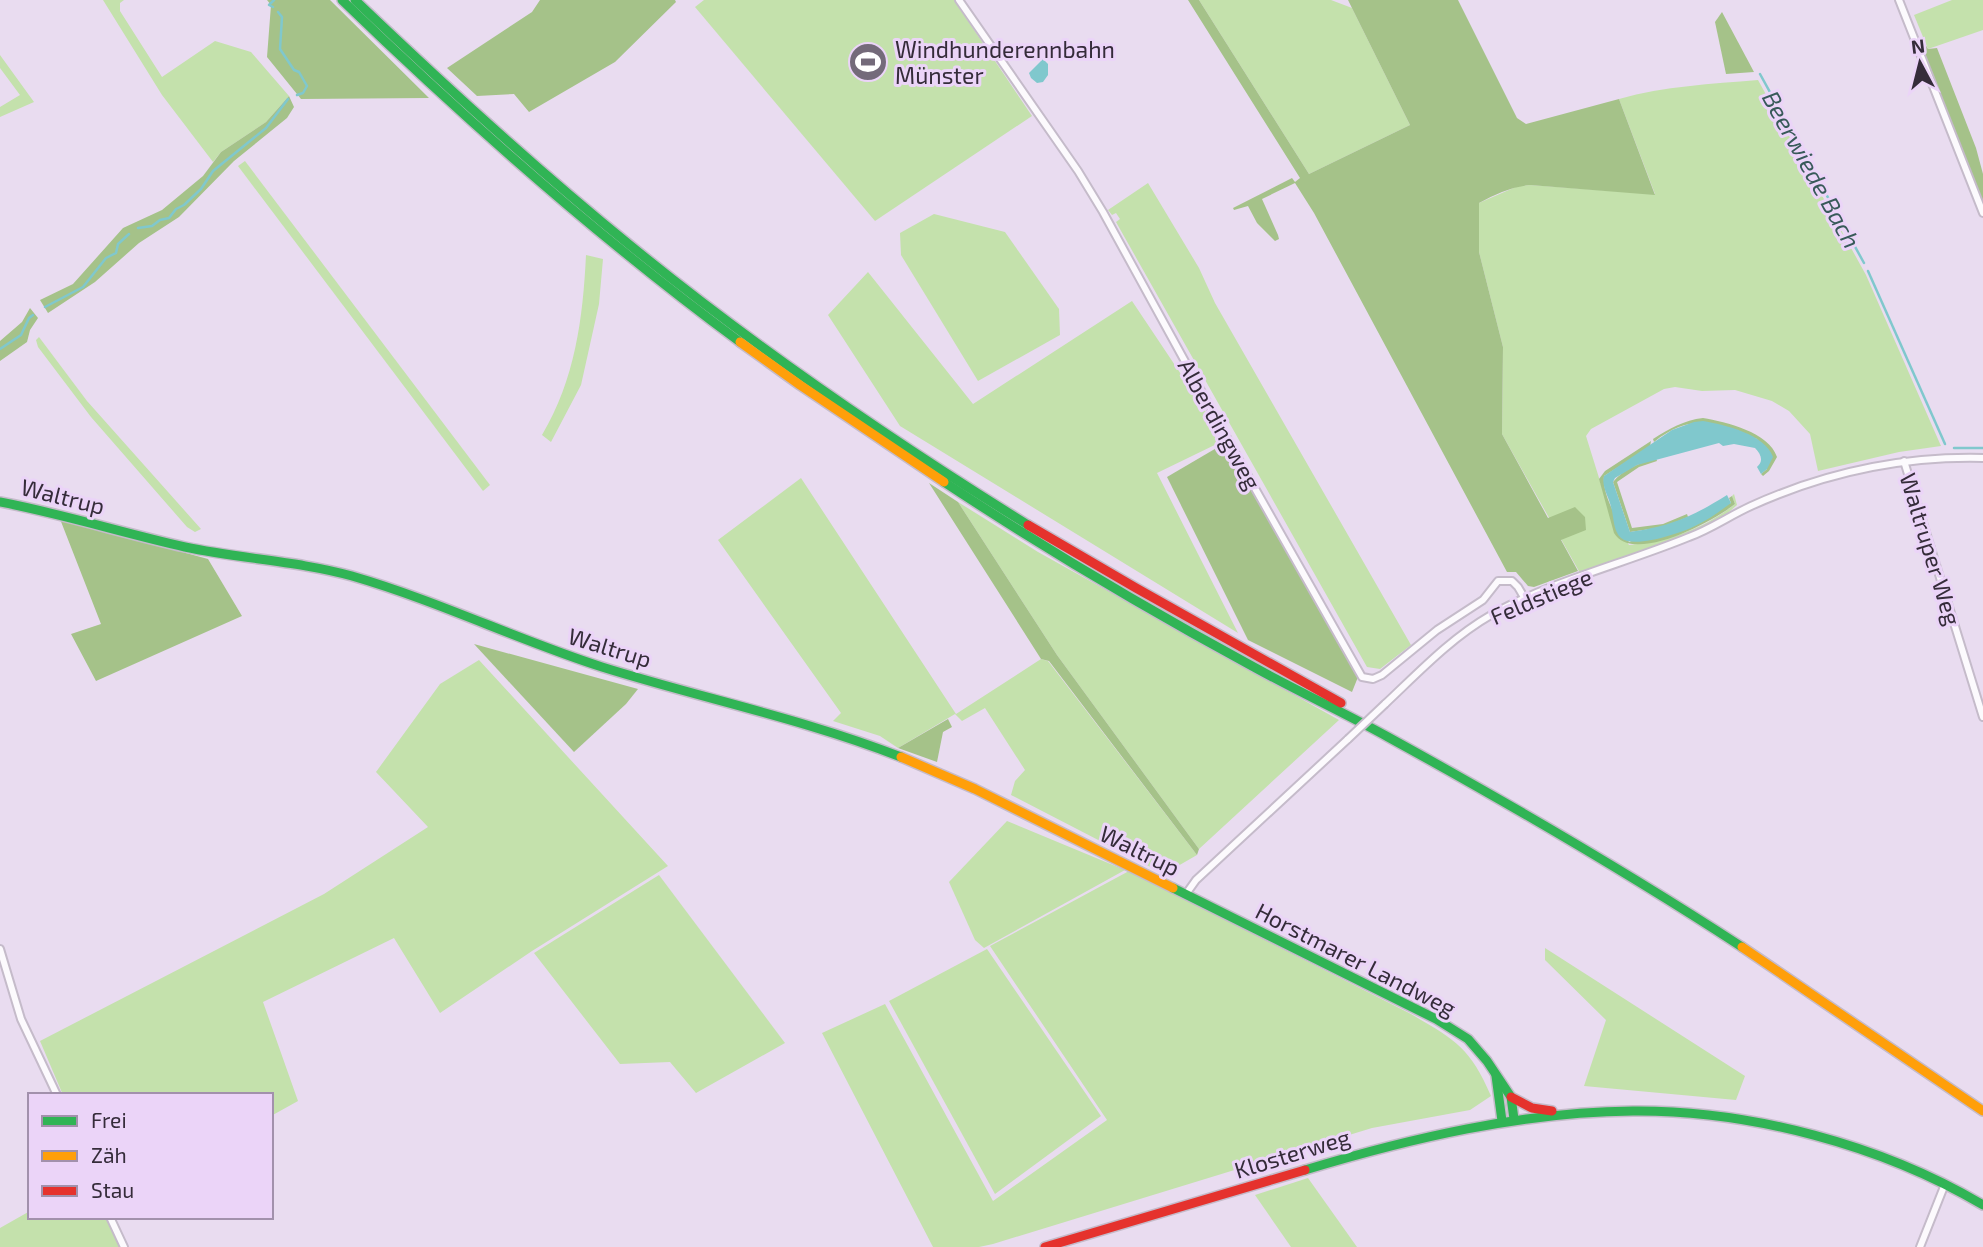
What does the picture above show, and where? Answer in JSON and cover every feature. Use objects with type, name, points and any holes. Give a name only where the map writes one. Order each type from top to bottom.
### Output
[{"type":"main road","points":[[342,0],[487,137],[611,242],[742,344],[887,446],[1044,545],[1199,636],[1425,758],[1640,882],[1817,995],[1983,1111]]},
{"type":"main road","points":[[355,0],[475,113],[597,218],[730,324],[860,416],[969,488],[1058,542],[1643,876],[1832,997],[1983,1102]]},
{"type":"main road","name":"Waltrup","points":[[0,502],[53,512],[187,547],[305,566],[361,579],[603,667],[852,738],[951,778],[1186,894]]},
{"type":"main road","name":"Horstmarer Landweg","points":[[1186,894],[1436,1019],[1468,1039],[1487,1061],[1511,1097],[1514,1119]]},
{"type":"main road","name":"Horstmarer Landweg","points":[[1495,1074],[1502,1121]]},
{"type":"main road","points":[[1511,1097],[1532,1108],[1567,1113],[1632,1110],[1680,1112],[1746,1119],[1803,1132],[1854,1146],[1945,1184],[1983,1205]]},
{"type":"main road","name":"Klosterweg","points":[[1045,1247],[1371,1150],[1502,1121],[1567,1113]]},
{"type":"street","name":"Alberdingweg","points":[[959,0],[1084,181],[1363,677],[1373,679],[1382,675],[1437,629],[1483,600],[1498,581],[1512,581],[1525,599]]},
{"type":"street","points":[[1899,0],[1983,214]]},
{"type":"street","name":"Feldstiege","points":[[1186,894],[1196,880],[1385,704],[1464,633],[1493,614],[1525,599],[1687,538],[1750,506],[1796,487],[1864,468],[1904,461],[1983,458]]},
{"type":"street","name":"Waltruper Weg","points":[[1904,461],[1983,717]]},
{"type":"street","points":[[0,949],[21,1018],[56,1093]]},
{"type":"street","points":[[1920,1247],[1945,1184]]},
{"type":"street","points":[[111,1219],[124,1247]]},
{"type":"shaded area","points":[[103,0],[124,0],[120,3],[120,11],[162,77],[215,41],[251,52],[289,96],[266,122],[221,152],[213,162],[162,95]]},
{"type":"shaded area","points":[[267,0],[330,0],[429,98],[301,99],[267,57],[271,5]]},
{"type":"shaded area","points":[[540,0],[676,2],[615,62],[529,112],[514,94],[477,96],[447,68],[532,12]]},
{"type":"shaded area","name":"Windhunderennbahn Münster","points":[[704,0],[954,0],[1032,116],[875,221],[695,7]]},
{"type":"shaded area","points":[[1188,0],[1199,0],[1309,174],[1410,125],[1348,0],[1458,0],[1517,118],[1526,124],[1619,99],[1655,195],[1530,185],[1504,191],[1479,203],[1479,252],[1503,347],[1502,434],[1548,518],[1575,507],[1585,517],[1586,530],[1561,540],[1578,571],[1534,587],[1528,586],[1516,572],[1507,572],[1314,213],[1295,183],[1262,199],[1278,235],[1279,239],[1275,241],[1257,223],[1248,206],[1234,210],[1233,208],[1292,178],[1295,182],[1300,178]]},
{"type":"shaded area","points":[[1199,0],[1331,0],[1352,8],[1410,125],[1309,174]]},
{"type":"shaded area","points":[[1952,0],[1983,0],[1983,30],[1928,49],[1914,15]]},
{"type":"shaded area","points":[[1722,12],[1754,72],[1726,74],[1715,22]]},
{"type":"shaded area","points":[[1925,44],[1928,49],[1937,48],[1976,148],[1983,174],[1983,205],[1925,56]]},
{"type":"shaded area","points":[[0,55],[34,102],[0,117],[0,107],[20,95],[0,68]]},
{"type":"shaded area","points":[[1043,59],[1048,64],[1048,75],[1043,82],[1037,83],[1029,73]]},
{"type":"shaded area","points":[[1758,80],[1866,275],[1941,446],[1899,452],[1818,471],[1810,434],[1789,411],[1772,401],[1735,390],[1702,391],[1675,387],[1664,389],[1591,429],[1586,436],[1609,510],[1629,545],[1672,537],[1698,527],[1735,504],[1732,496],[1734,494],[1737,505],[1721,519],[1691,534],[1580,573],[1502,434],[1503,347],[1479,252],[1479,203],[1518,186],[1530,185],[1655,194],[1619,99],[1671,88]]},
{"type":"shaded area","points":[[289,96],[294,107],[287,118],[234,161],[179,217],[139,243],[95,282],[48,313],[40,300],[73,284],[123,228],[162,210],[203,176],[221,152],[266,122]]},
{"type":"shaded area","points":[[245,161],[490,485],[483,491],[238,166]]},
{"type":"shaded area","points":[[1148,183],[1199,268],[1215,303],[1411,645],[1380,669],[1367,667],[1116,222],[1120,219],[1116,213],[1112,215],[1108,210]]},
{"type":"shaded area","points":[[934,214],[1005,232],[1059,309],[1060,335],[978,381],[901,255],[900,233]]},
{"type":"shaded area","points":[[586,255],[603,259],[599,304],[581,385],[551,442],[542,435],[570,370],[579,325]]},
{"type":"shaded area","points":[[868,272],[973,404],[1132,301],[1225,440],[1157,473],[1238,633],[900,426],[828,315]]},
{"type":"shaded area","points":[[30,308],[38,318],[30,330],[27,342],[0,361],[0,341],[22,322]]},
{"type":"shaded area","points":[[39,337],[87,401],[201,529],[195,532],[187,527],[91,417],[38,347],[36,340]]},
{"type":"shaded area","points":[[1703,418],[1746,430],[1765,441],[1777,457],[1769,471],[1763,476],[1761,474],[1767,469],[1757,439],[1716,425],[1704,423],[1680,427],[1654,442],[1653,439],[1677,426]]},
{"type":"shaded area","points":[[1703,421],[1743,432],[1762,442],[1773,457],[1767,469],[1761,474],[1757,467],[1761,458],[1755,448],[1734,444],[1723,446],[1719,443],[1637,465],[1615,478],[1613,482],[1630,532],[1681,520],[1727,495],[1731,503],[1700,524],[1669,536],[1636,542],[1621,538],[1615,528],[1604,488],[1604,476],[1672,430]]},
{"type":"shaded area","points":[[1651,441],[1650,447],[1604,476],[1609,501],[1629,542],[1731,503],[1729,498],[1732,496],[1735,504],[1710,520],[1674,537],[1638,544],[1624,542],[1614,533],[1599,479],[1605,471]]},
{"type":"shaded area","points":[[1225,443],[1358,677],[1352,692],[1248,640],[1167,477]]},
{"type":"shaded area","points":[[1656,458],[1657,461],[1639,467],[1617,482],[1632,528],[1663,524],[1687,514],[1688,517],[1664,527],[1630,532],[1613,482],[1627,470]]},
{"type":"shaded area","points":[[801,478],[956,714],[1041,659],[1048,661],[1197,855],[1164,874],[1011,795],[1015,781],[1025,770],[985,708],[962,721],[955,714],[898,748],[880,736],[833,721],[841,713],[718,540]]},
{"type":"shaded area","points":[[929,483],[958,502],[1057,655],[1199,849],[1197,855],[1049,661],[1041,659]]},
{"type":"shaded area","points":[[958,502],[1038,552],[1339,720],[1199,849],[1057,655]]},
{"type":"shaded area","points":[[60,519],[208,559],[242,616],[96,681],[71,634],[101,624]]},
{"type":"shaded area","points":[[474,644],[638,689],[626,704],[574,752]]},
{"type":"shaded area","points":[[479,660],[668,866],[532,951],[440,1013],[394,938],[263,1002],[298,1101],[273,1115],[273,1093],[62,1093],[40,1041],[324,894],[428,827],[376,772],[440,684]]},
{"type":"shaded area","points":[[948,719],[952,727],[943,732],[937,762],[898,748]]},
{"type":"shaded area","points":[[1007,821],[1125,870],[984,948],[975,940],[949,882]]},
{"type":"shaded area","points":[[1129,871],[1411,1014],[1439,1031],[1468,1055],[1491,1096],[1470,1110],[1372,1128],[993,1244],[979,1247],[933,1247],[822,1033],[885,1004],[993,1201],[1107,1120],[990,946]]},
{"type":"shaded area","points":[[659,875],[785,1043],[696,1093],[670,1062],[620,1064],[534,953]]},
{"type":"shaded area","points":[[1545,948],[1745,1076],[1736,1100],[1584,1086],[1606,1020],[1545,960]]},
{"type":"shaded area","points":[[987,949],[1101,1116],[995,1194],[889,1001]]},
{"type":"shaded area","points":[[1308,1178],[1357,1247],[1291,1247],[1255,1195]]},
{"type":"shaded area","points":[[28,1212],[28,1219],[110,1219],[120,1247],[0,1247],[0,1228]]},
{"type":"waterway","points":[[273,7],[269,5],[274,0]]},
{"type":"waterway","points":[[278,12],[282,17],[280,49],[307,86],[303,93],[297,95]]},
{"type":"waterway","name":"Beerwiede Bach","points":[[1760,74],[1864,263]]},
{"type":"waterway","points":[[138,228],[152,226],[169,218],[201,189],[213,171],[266,128],[288,99]]},
{"type":"waterway","points":[[45,307],[83,287],[106,258],[116,253],[118,244],[129,234]]},
{"type":"waterway","name":"Beerwiede Bach","points":[[1868,271],[1945,444]]},
{"type":"waterway","points":[[0,349],[21,335],[33,315]]},
{"type":"waterway","name":"Beerwiede Bach","points":[[1954,448],[1983,448]]},
{"type":"traffic: fast","points":[[342,0],[535,178],[636,262],[740,342]]},
{"type":"traffic: fast","points":[[355,0],[525,156],[678,284],[825,392],[1028,525]]},
{"type":"traffic: fast","points":[[944,482],[1135,600],[1478,787],[1611,865],[1742,947]]},
{"type":"traffic: fast","points":[[0,502],[185,547],[352,576],[416,597],[602,667],[790,720],[901,757]]},
{"type":"traffic: fast","points":[[1173,888],[1436,1019],[1468,1039],[1487,1061],[1511,1097],[1514,1119]]},
{"type":"traffic: fast","points":[[1496,1076],[1502,1121]]},
{"type":"traffic: fast","points":[[1305,1170],[1385,1147],[1508,1122],[1591,1113],[1677,1112],[1769,1124],[1814,1135],[1902,1165],[1983,1205]]},
{"type":"traffic: slow","points":[[740,342],[944,482]]},
{"type":"traffic: slow","points":[[901,757],[975,789],[1173,888]]},
{"type":"traffic: slow","points":[[1742,947],[1983,1111]]},
{"type":"traffic: jam","points":[[1028,525],[1341,703]]},
{"type":"traffic: jam","points":[[1511,1097],[1532,1108],[1552,1111]]},
{"type":"traffic: jam","points":[[1045,1247],[1305,1170]]},
{"type":"place","name":"Windhunderennbahn Münster","points":[[868,62]]}]
